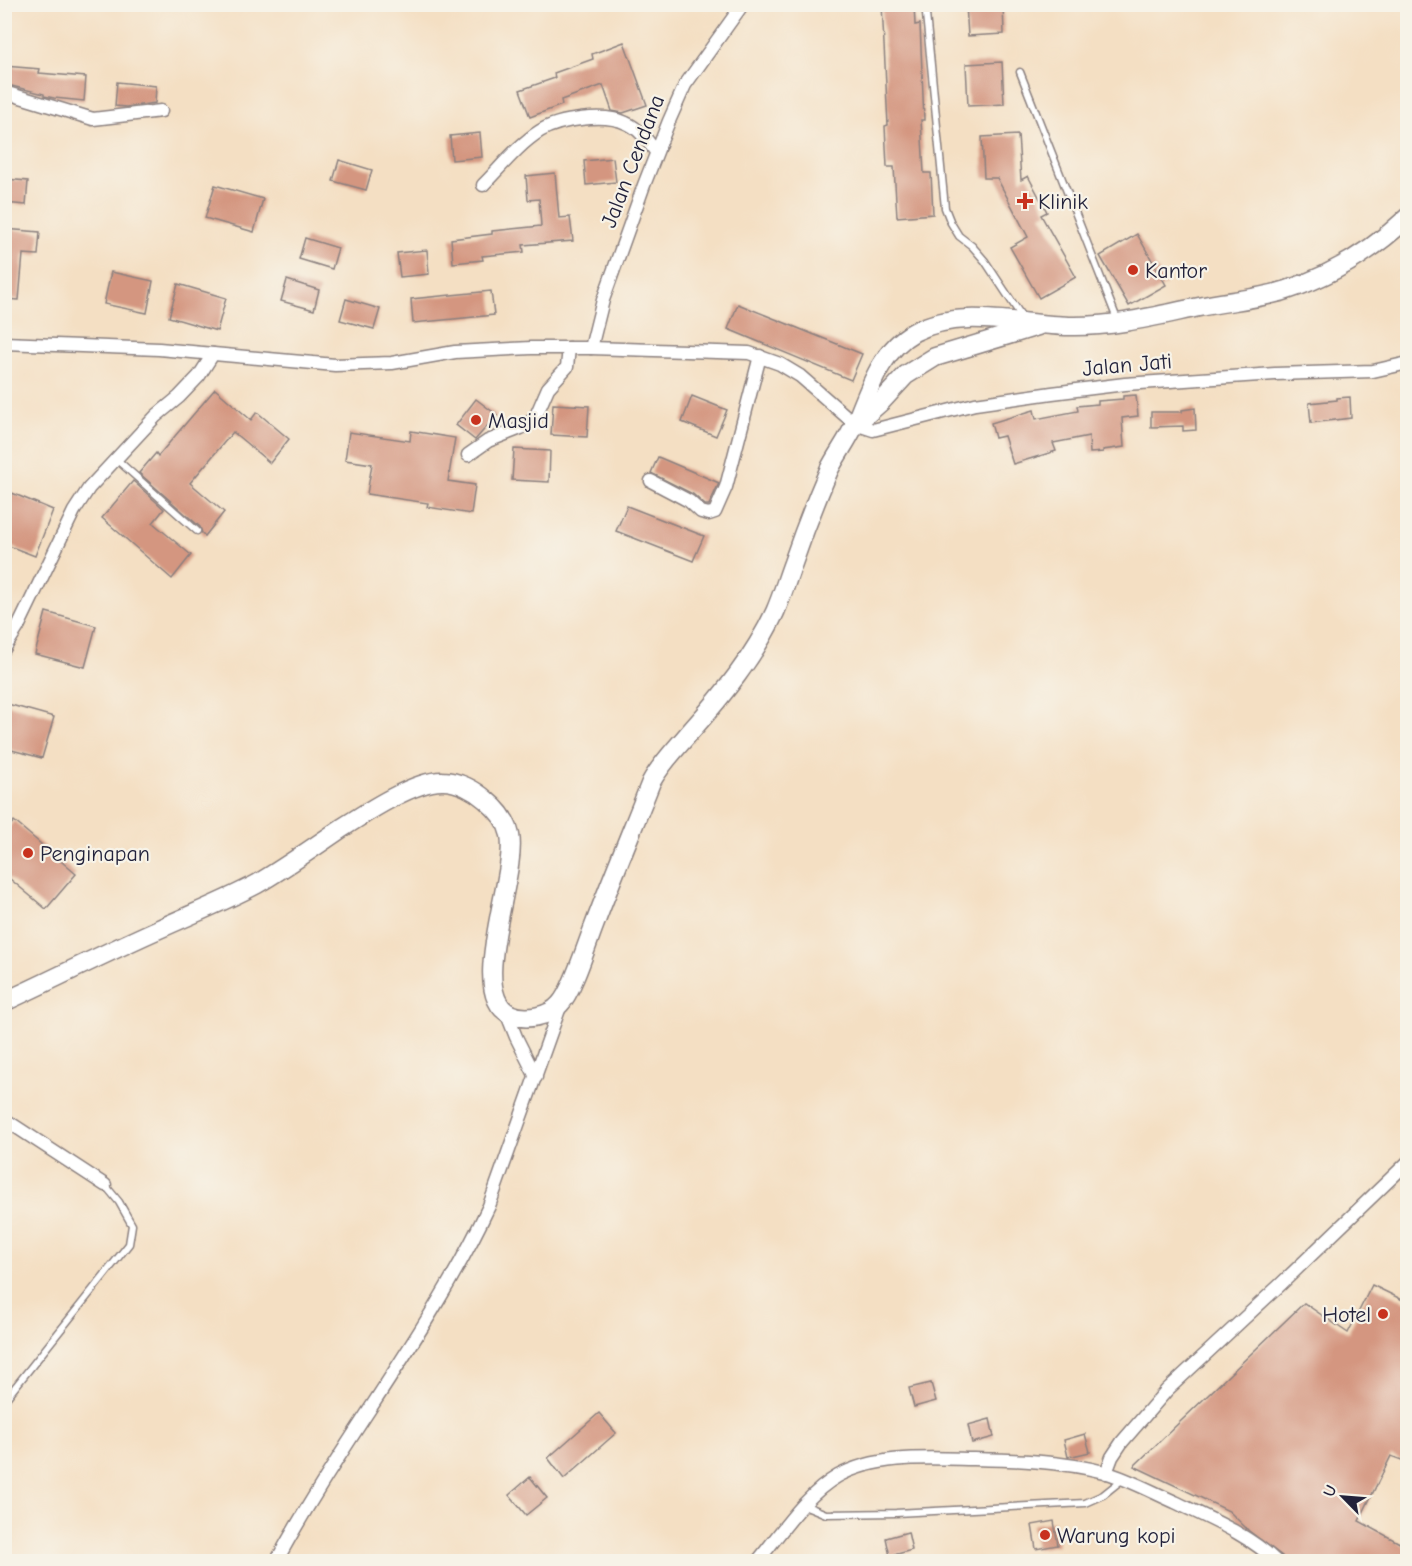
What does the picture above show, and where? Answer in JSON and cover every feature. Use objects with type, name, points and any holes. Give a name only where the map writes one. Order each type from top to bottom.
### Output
[{"type":"street","name":"Jalan Cendana","points":[[591,348],[603,300],[656,152],[686,85],[743,4]]},
{"type":"street","points":[[4,92],[93,119],[161,111]]},
{"type":"street","points":[[483,186],[512,154],[547,127],[562,122],[592,118],[629,123],[656,152]]},
{"type":"street","points":[[276,1562],[314,1494],[415,1337],[478,1230],[489,1206],[561,1003],[578,968],[651,782],[668,755],[734,681],[756,646],[775,611],[830,467],[855,424],[870,386],[883,362],[912,333],[925,327],[967,319],[1011,320],[1072,326],[1118,323],[1287,290],[1346,265],[1375,245],[1407,217]]},
{"type":"street","points":[[855,424],[882,401],[906,375],[934,357],[1034,323]]},
{"type":"street","points":[[4,343],[94,345],[335,365],[367,365],[430,358],[455,352],[569,348],[749,353],[780,364],[800,376],[855,424]]},
{"type":"street","points":[[468,455],[488,441],[521,428],[535,418],[548,388],[567,367],[569,348]]},
{"type":"street","points":[[4,649],[18,627],[74,511],[89,488],[156,416],[199,376],[213,354]]},
{"type":"street","points":[[651,481],[689,501],[701,512],[709,514],[715,512],[726,487],[760,356]]},
{"type":"street","name":"Jalan Jati","points":[[855,424],[873,430],[882,429],[975,404],[1125,384],[1275,374],[1373,371],[1407,363]]},
{"type":"street","points":[[4,1002],[257,884],[380,804],[431,782],[443,781],[468,788],[482,796],[501,815],[510,834],[510,861],[491,966],[495,997],[499,1005],[506,1012],[517,1017],[550,1012],[561,1003]]},
{"type":"street","points":[[506,1012],[536,1077]]},
{"type":"street","points":[[4,1119],[105,1185]]},
{"type":"street","points":[[1106,1473],[1112,1457],[1122,1442],[1167,1390],[1407,1162]]},
{"type":"street","points":[[757,1562],[804,1505],[838,1476],[892,1460],[929,1458],[1058,1464],[1106,1473],[1214,1521],[1254,1542],[1277,1562]]},
{"type":"lane","points":[[925,4],[945,208],[955,229],[985,261],[1034,323]]},
{"type":"lane","points":[[1020,72],[1118,323]]},
{"type":"lane","points":[[115,458],[197,531]]},
{"type":"lane","points":[[4,1401],[129,1244],[132,1225],[119,1202],[105,1185]]},
{"type":"lane","points":[[804,1505],[826,1514],[896,1513],[1085,1503],[1102,1495],[1123,1479]]},
{"type":"building","points":[[882,4],[914,4],[915,25],[920,24],[924,173],[931,173],[933,214],[897,217],[894,167],[887,167],[885,126],[888,125]]},
{"type":"building","points":[[966,4],[1003,4],[1004,34],[968,36]]},
{"type":"building","points":[[624,42],[647,105],[623,113],[612,111],[603,85],[561,100],[562,105],[530,117],[520,90],[555,78],[554,73],[593,59],[592,54]]},
{"type":"building","points":[[1002,62],[1004,104],[968,106],[966,64]]},
{"type":"building","points":[[4,66],[40,69],[39,73],[86,77],[84,101],[44,96],[44,94],[4,84]]},
{"type":"building","points":[[117,82],[156,86],[155,103],[126,107],[115,106]]},
{"type":"building","points":[[480,133],[482,157],[452,160],[450,136]]},
{"type":"building","points":[[1018,135],[1021,180],[1028,176],[1047,212],[1041,215],[1076,277],[1039,298],[1010,247],[1028,237],[997,178],[984,178],[982,137]]},
{"type":"building","points":[[613,158],[616,182],[586,185],[584,161]]},
{"type":"building","points":[[339,160],[372,170],[366,190],[333,181]]},
{"type":"building","points":[[555,173],[559,218],[570,217],[573,241],[523,245],[524,252],[482,256],[483,260],[453,263],[451,239],[492,234],[492,231],[541,226],[539,199],[528,200],[526,176]]},
{"type":"building","points":[[4,179],[28,181],[26,205],[4,203]]},
{"type":"building","points":[[215,185],[263,199],[254,232],[205,218]]},
{"type":"building","points":[[4,229],[40,232],[38,255],[23,254],[19,300],[4,299]]},
{"type":"building","name":"Kantor","points":[[1137,234],[1166,285],[1129,306],[1100,256]]},
{"type":"building","points":[[305,238],[338,248],[332,269],[299,259]]},
{"type":"building","points":[[427,250],[429,274],[400,277],[397,253]]},
{"type":"building","points":[[111,272],[153,281],[147,313],[104,304]]},
{"type":"building","points":[[287,280],[319,290],[314,310],[281,301]]},
{"type":"building","points":[[178,284],[226,298],[217,331],[169,317]]},
{"type":"building","points":[[491,291],[494,315],[413,323],[411,299]]},
{"type":"building","points":[[346,299],[380,309],[374,329],[340,320]]},
{"type":"building","points":[[738,304],[862,354],[851,380],[728,329]]},
{"type":"building","points":[[215,389],[251,420],[257,412],[289,439],[270,463],[233,432],[190,483],[224,512],[205,536],[200,527],[139,473],[156,453],[158,456]]},
{"type":"building","points":[[1136,395],[1138,416],[1122,418],[1124,447],[1103,450],[1103,452],[1090,453],[1089,436],[1053,443],[1056,451],[1013,464],[1004,436],[995,438],[991,423],[1034,410],[1036,419],[1078,411],[1077,406],[1098,404],[1098,401],[1123,399],[1123,396]]},
{"type":"building","points":[[692,396],[727,410],[716,436],[682,422]]},
{"type":"building","points":[[1350,397],[1351,418],[1311,423],[1309,403]]},
{"type":"building","name":"Masjid","points":[[476,399],[497,415],[475,440],[456,425]]},
{"type":"building","points":[[553,404],[589,406],[587,437],[551,435]]},
{"type":"building","points":[[1195,408],[1196,430],[1183,431],[1183,426],[1151,427],[1151,412],[1182,412],[1182,410]]},
{"type":"building","points":[[411,431],[455,438],[448,481],[475,485],[471,514],[427,507],[428,503],[367,494],[372,464],[345,460],[349,432],[410,441]]},
{"type":"building","points":[[514,449],[550,451],[549,482],[512,480]]},
{"type":"building","points":[[658,457],[719,483],[709,505],[705,505],[693,494],[651,473]]},
{"type":"building","points":[[133,481],[164,509],[153,523],[191,555],[172,579],[102,518]]},
{"type":"building","points":[[12,493],[53,510],[35,556],[4,544],[4,511]]},
{"type":"building","points":[[627,506],[704,536],[693,561],[616,531]]},
{"type":"building","points":[[46,612],[96,626],[85,667],[35,654]]},
{"type":"building","points":[[4,703],[54,717],[42,758],[4,748]]},
{"type":"building","name":"Penginapan","points":[[14,821],[76,874],[46,909],[4,874],[4,833]]},
{"type":"building","points":[[1372,1285],[1407,1302],[1407,1462],[1391,1456],[1359,1521],[1407,1547],[1404,1562],[1285,1562],[1282,1556],[1249,1531],[1229,1511],[1134,1466],[1304,1303],[1348,1333]]},
{"type":"building","points":[[931,1383],[936,1401],[914,1407],[909,1388]]},
{"type":"building","points":[[599,1413],[616,1433],[564,1479],[548,1458]]},
{"type":"building","points":[[990,1419],[994,1437],[972,1443],[968,1425]]},
{"type":"building","name":"Warung kopi","points":[[1085,1434],[1090,1452],[1068,1457],[1064,1440]]},
{"type":"building","points":[[530,1477],[547,1498],[526,1515],[509,1495]]},
{"type":"building","name":"Warung kopi","points":[[1054,1521],[1058,1545],[1036,1549],[1032,1525]]},
{"type":"building","points":[[908,1532],[912,1550],[890,1556],[886,1538]]},
{"type":"place","name":"Klinik","points":[[1025,201]]},
{"type":"place","name":"Kantor","points":[[1133,270]]},
{"type":"place","name":"Masjid","points":[[476,420]]},
{"type":"place","name":"Penginapan","points":[[28,853]]},
{"type":"place","name":"Hotel","points":[[1383,1314]]},
{"type":"place","name":"Warung kopi","points":[[1045,1535]]}]
